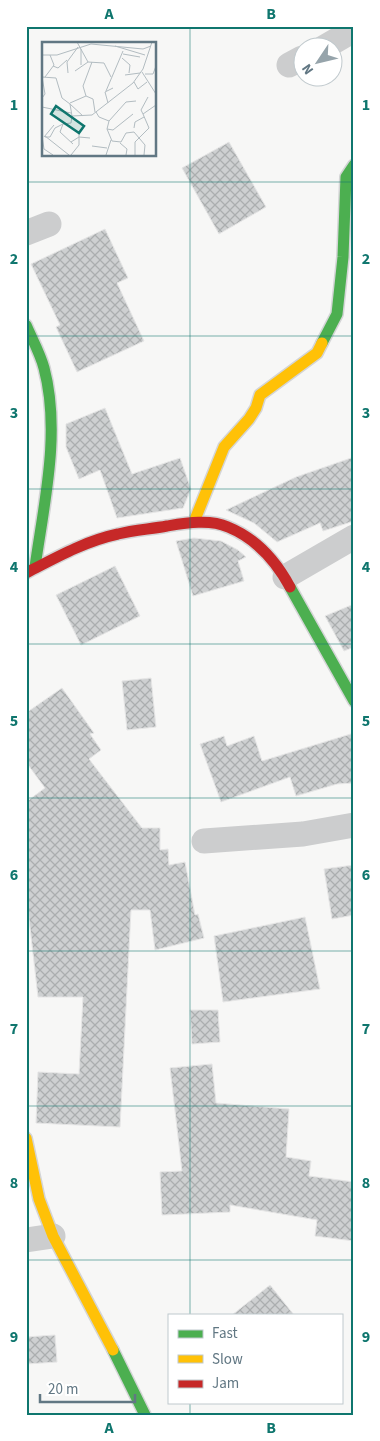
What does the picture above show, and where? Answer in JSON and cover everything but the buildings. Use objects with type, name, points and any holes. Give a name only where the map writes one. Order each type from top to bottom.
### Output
[{"type":"street","points":[[341,38],[354,30]]},
{"type":"street","points":[[194,522],[224,447],[249,419],[256,408],[260,395],[317,353],[337,314],[343,257],[346,177],[354,165]]},
{"type":"street","points":[[26,325],[45,370],[51,423],[48,470],[31,570]]},
{"type":"street","points":[[31,570],[74,549],[117,534],[194,522],[226,526],[247,537],[265,552],[285,577],[354,701]]},
{"type":"street","points":[[285,577],[354,537]]},
{"type":"street","points":[[204,841],[303,834],[354,825]]},
{"type":"street","points":[[26,1138],[39,1200],[53,1236],[145,1415]]},
{"type":"street","points":[[26,1240],[53,1236]]},
{"type":"traffic: fast","points":[[322,343],[337,314],[343,257],[346,177],[354,165]]},
{"type":"traffic: fast","points":[[26,325],[44,368],[49,392],[51,417],[49,468],[35,567]]},
{"type":"traffic: fast","points":[[290,587],[354,701]]},
{"type":"traffic: fast","points":[[113,1350],[145,1415]]},
{"type":"traffic: slow","points":[[194,522],[224,447],[249,419],[256,408],[260,395],[317,353],[322,343]]},
{"type":"traffic: slow","points":[[26,1138],[39,1199],[53,1236],[113,1350]]},
{"type":"traffic: jam","points":[[26,573],[70,550],[106,537],[130,531],[206,522],[228,527],[247,537],[271,559],[290,587]]}]
